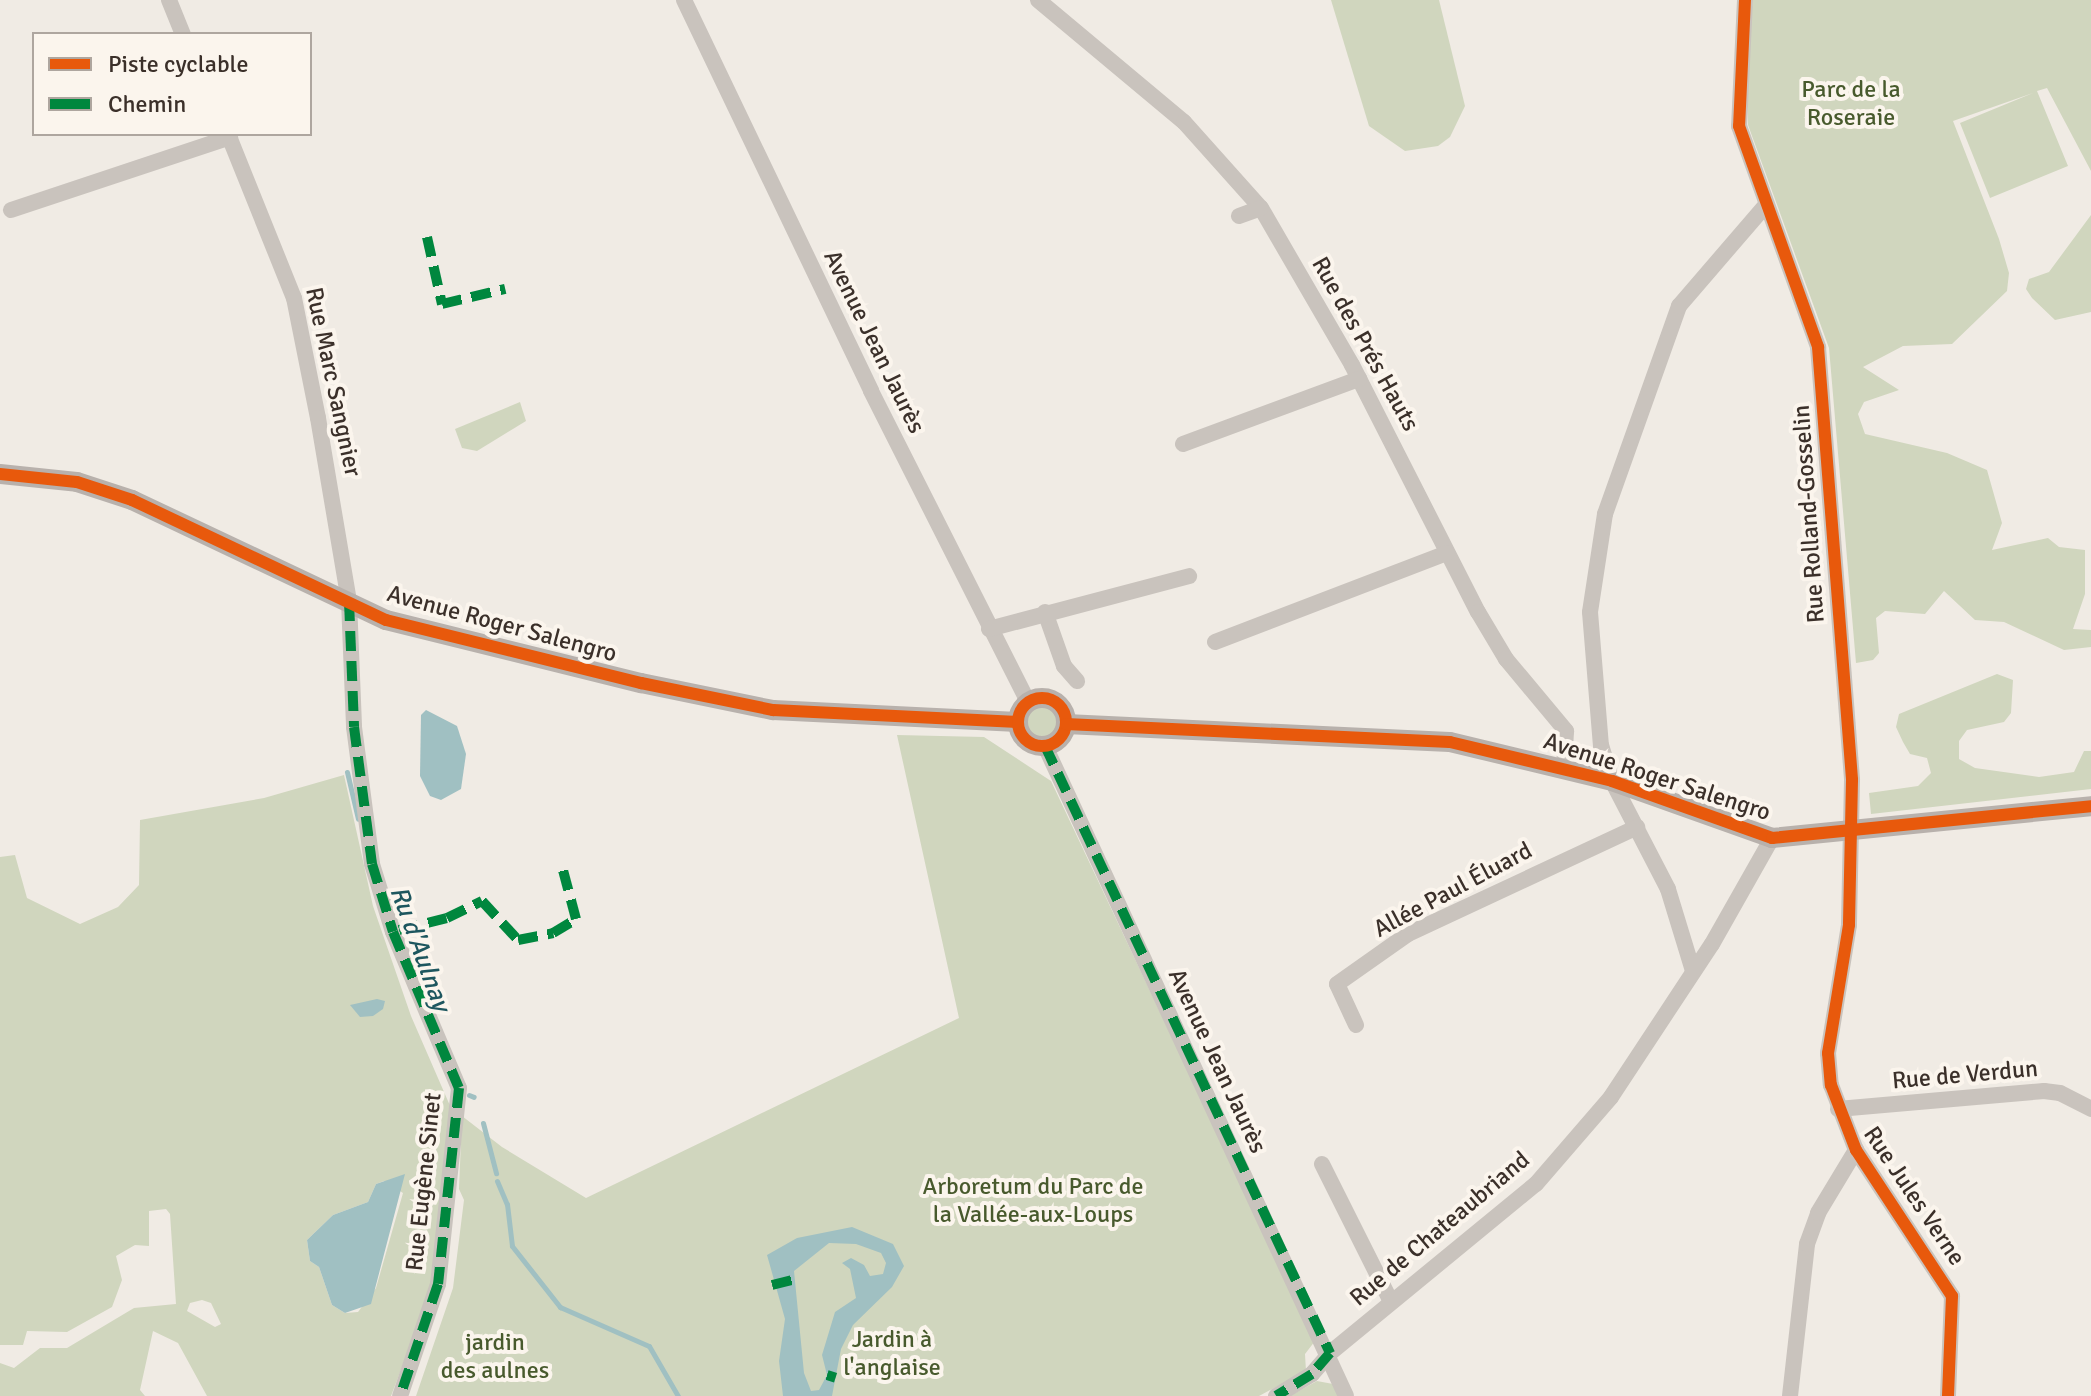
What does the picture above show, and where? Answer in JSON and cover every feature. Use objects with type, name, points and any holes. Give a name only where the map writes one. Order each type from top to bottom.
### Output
[{"type":"main road","name":"Avenue Roger Salengro","points":[[0,474],[77,482],[132,500],[394,622],[773,710],[1018,722]]},
{"type":"main road","points":[[1037,698],[1055,701],[1066,724],[1055,742],[1045,746],[1025,740],[1018,722],[1028,702],[1037,698]]},
{"type":"main road","name":"Avenue Roger Salengro","points":[[1066,724],[1450,742],[1612,781],[1772,838],[2091,806]]},
{"type":"street","points":[[169,0],[182,32]]},
{"type":"street","name":"Avenue Jean Jaurès","points":[[684,0],[989,629],[1028,702]]},
{"type":"street","name":"Rue des Prés Hauts","points":[[1038,0],[1184,122],[1261,208],[1359,379],[1447,553],[1506,659],[1566,731],[1564,768]]},
{"type":"street","name":"Rue Rolland-Gosselin","points":[[1745,0],[1739,126],[1818,347],[1852,780],[1849,830]]},
{"type":"street","points":[[11,210],[229,136]]},
{"type":"street","name":"Rue Marc Sangnier","points":[[229,136],[294,298],[349,601]]},
{"type":"street","points":[[1693,971],[1668,889],[1612,781],[1594,701],[1590,612],[1605,514],[1679,306],[1766,205]]},
{"type":"street","points":[[1239,216],[1261,208]]},
{"type":"street","points":[[1183,444],[1359,379]]},
{"type":"street","points":[[1215,642],[1447,553]]},
{"type":"street","points":[[989,629],[1189,576]]},
{"type":"street","name":"Rue Eugène Sinet","points":[[349,601],[354,727],[372,864],[393,932],[449,1056],[459,1088],[438,1284],[400,1396]]},
{"type":"street","points":[[1045,612],[1064,666],[1077,681]]},
{"type":"street","name":"Avenue Jean Jaurès","points":[[1045,746],[1330,1353],[1346,1396]]},
{"type":"street","name":"Allée Paul Éluard","points":[[1356,1025],[1337,984],[1408,934],[1637,827]]},
{"type":"street","name":"Rue Jules Verne","points":[[1849,830],[1849,925],[1828,1053],[1838,1109],[1856,1150],[1952,1296],[1948,1396]]},
{"type":"street","name":"Rue de Chateaubriand","points":[[1276,1396],[1312,1374],[1330,1353],[1536,1184],[1611,1097],[1693,971],[1772,838]]},
{"type":"street","name":"Rue de Verdun","points":[[1838,1109],[2044,1091],[2073,1098],[2091,1109]]},
{"type":"street","points":[[1790,1396],[1807,1244],[1818,1213],[1856,1150]]},
{"type":"street","points":[[1322,1164],[1391,1302]]},
{"type":"green space","points":[[1331,0],[1439,0],[1465,106],[1450,137],[1438,146],[1405,151],[1369,126]]},
{"type":"green space","name":"Parc de la Roseraie","points":[[1753,0],[2091,0],[2091,171],[2047,88],[2037,91],[2068,166],[1990,198],[1960,123],[2033,93],[1953,121],[1999,239],[2009,273],[2007,291],[1952,344],[1903,346],[1863,367],[1899,390],[1864,402],[1858,414],[1865,434],[1947,453],[1987,470],[2002,523],[1992,550],[2048,538],[2059,547],[2085,550],[2085,594],[2073,629],[2091,630],[2091,647],[2064,650],[2004,622],[1975,620],[1944,591],[1925,614],[1885,611],[1876,618],[1879,653],[1873,660],[1856,663],[1829,348],[1748,125],[1747,43]]},
{"type":"green space","points":[[2091,215],[2091,312],[2055,320],[2026,289],[2029,279],[2049,272]]},
{"type":"green space","points":[[520,402],[526,421],[477,451],[462,448],[455,429]]},
{"type":"green space","points":[[1997,674],[2013,680],[2011,713],[2004,722],[1967,730],[1959,741],[1959,759],[1975,768],[2039,777],[2074,772],[2084,751],[2091,751],[2091,789],[1871,814],[1869,793],[1918,786],[1931,773],[1927,758],[1910,754],[1903,742],[1896,727],[1899,714]]},
{"type":"green space","points":[[1042,706],[1053,711],[1058,722],[1053,733],[1042,738],[1031,733],[1026,722],[1031,711]]},
{"type":"green space","name":"Arboretum du Parc de la Vallée-aux-Loups","points":[[897,735],[984,737],[1051,781],[1315,1341],[1305,1354],[1306,1371],[1259,1396],[416,1396],[453,1288],[464,1200],[459,1189],[462,1116],[502,1147],[586,1198],[959,1018]]},
{"type":"green space","points":[[344,775],[373,906],[411,1016],[451,1108],[433,1285],[391,1396],[207,1396],[178,1343],[153,1331],[140,1390],[145,1396],[0,1396],[0,1363],[14,1368],[40,1348],[67,1348],[134,1308],[176,1304],[170,1214],[166,1209],[149,1211],[149,1246],[135,1245],[116,1256],[122,1280],[112,1307],[67,1332],[27,1331],[23,1345],[0,1345],[0,857],[15,855],[27,898],[80,924],[118,907],[139,885],[140,820],[264,798]],"holes":[[[384,1181],[403,1193],[376,1288],[358,1312],[345,1313],[332,1305],[319,1267],[310,1261],[307,1240],[333,1215],[368,1202],[376,1184]],[[202,1300],[211,1303],[221,1324],[215,1327],[187,1311],[190,1303]]]},
{"type":"green space","points":[[1317,1381],[1333,1384],[1339,1396],[1290,1396]]},
{"type":"water","points":[[426,710],[457,726],[466,754],[461,789],[441,800],[430,796],[420,776],[421,715]]},
{"type":"water","points":[[377,999],[385,1001],[383,1009],[373,1016],[360,1017],[350,1005]]},
{"type":"water","points":[[405,1174],[371,1304],[345,1313],[332,1305],[319,1267],[310,1261],[307,1240],[333,1215],[368,1202],[376,1184]]},
{"type":"water","points":[[852,1227],[893,1244],[904,1266],[892,1287],[853,1325],[841,1349],[832,1396],[783,1396],[779,1361],[785,1319],[767,1255],[797,1238]],"holes":[[[829,1243],[856,1244],[881,1253],[886,1263],[883,1274],[870,1276],[864,1265],[851,1258],[842,1263],[850,1269],[856,1298],[835,1312],[822,1355],[827,1375],[819,1390],[811,1391],[804,1373],[794,1271]]]},
{"type":"waterway","name":"Ru d'Aulnay","points":[[347,772],[358,819]]},
{"type":"waterway","name":"Ru d'Aulnay","points":[[469,1095],[474,1097]]},
{"type":"waterway","name":"Ru d'Aulnay","points":[[483,1123],[496,1173]]},
{"type":"waterway","name":"Ru d'Aulnay","points":[[497,1181],[507,1204],[512,1246],[560,1307],[649,1346],[678,1396]]},
{"type":"marked path","points":[[427,237],[442,304],[505,289]]},
{"type":"marked path","points":[[349,601],[354,727],[372,864],[393,932],[459,1088],[438,1284],[400,1396]]},
{"type":"marked path","points":[[1045,746],[1330,1353],[1312,1374],[1276,1396]]},
{"type":"marked path","points":[[399,930],[447,918],[482,901],[518,940],[553,933],[576,919],[563,870]]},
{"type":"marked path","points":[[772,1285],[800,1278]]},
{"type":"marked path","points":[[827,1375],[836,1378]]},
{"type":"cycle path","points":[[1745,0],[1739,126],[1818,347],[1852,780],[1849,925],[1828,1053],[1831,1085],[1856,1150],[1952,1296],[1948,1396]]},
{"type":"cycle path","points":[[0,474],[77,482],[132,500],[386,620],[641,683],[773,710],[1018,722]]},
{"type":"cycle path","points":[[1042,698],[1059,705],[1066,722],[1059,739],[1042,746],[1025,739],[1018,722],[1025,705],[1042,698]]},
{"type":"cycle path","points":[[1066,724],[1450,742],[1612,781],[1772,838],[2091,806]]},
{"type":"park label","name":"Jardin à l'anglaise","points":[[892,1354]]},
{"type":"park label","name":"jardin des aulnes","points":[[495,1357]]}]
